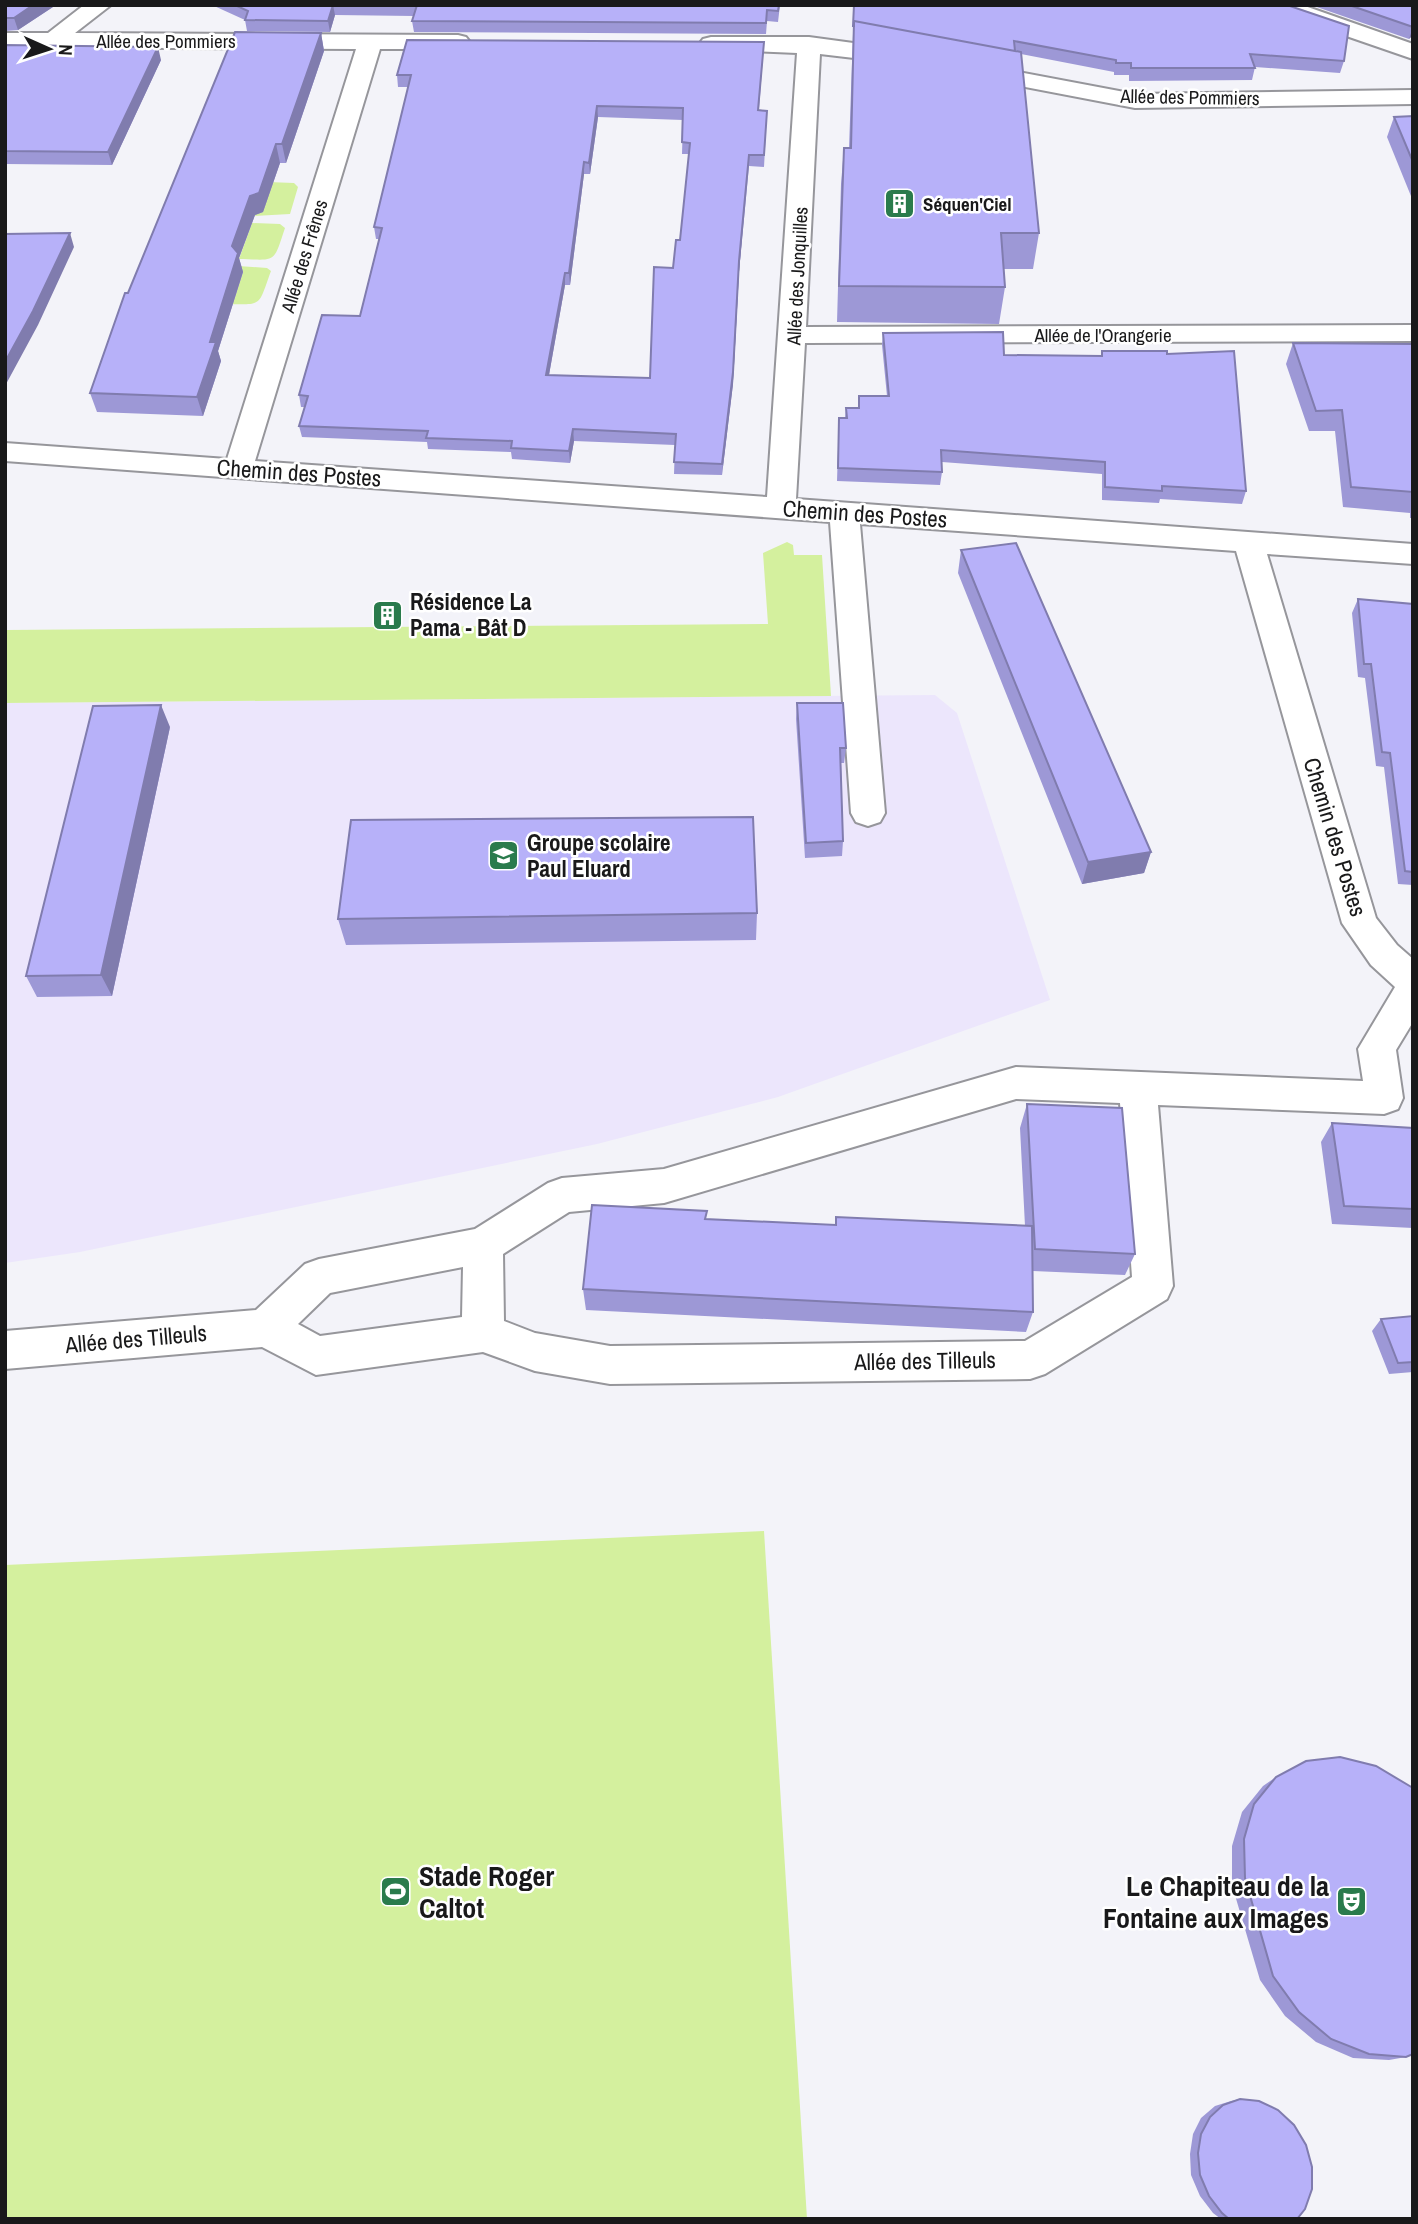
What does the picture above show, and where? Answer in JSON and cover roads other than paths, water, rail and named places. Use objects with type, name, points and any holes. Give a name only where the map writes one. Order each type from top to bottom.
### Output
[{"type":"street","points":[[54,40],[74,22],[100,5]]},
{"type":"street","points":[[1279,5],[1413,52]]},
{"type":"street","name":"Allée des Pommiers","points":[[5,40],[480,43]]},
{"type":"street","name":"Allée des Frênes","points":[[238,469],[370,42]]},
{"type":"street","points":[[685,44],[809,44],[858,48],[923,61]]},
{"type":"street","name":"Allée des Jonquilles","points":[[781,508],[794,335],[809,44]]},
{"type":"street","name":"Allée des Pommiers","points":[[949,65],[1135,101],[1413,97]]},
{"type":"street","name":"Allée de l'Orangerie","points":[[794,335],[1413,332]]},
{"type":"street","name":"Chemin des Postes","points":[[5,452],[1248,541],[1360,923],[1384,954],[1413,982]]},
{"type":"street","points":[[844,512],[868,813]]},
{"type":"street","points":[[1248,541],[1413,554]]},
{"type":"street","points":[[266,1328],[319,1277],[483,1245],[562,1195],[664,1186],[1016,1083],[1398,1099],[1377,1049],[1413,989]]},
{"type":"street","name":"Allée des Tilleuls","points":[[5,1350],[266,1328],[316,1356],[483,1333],[535,1352],[610,1365],[1030,1360],[1153,1286],[1138,1089]]},
{"type":"street","points":[[483,1245],[483,1333]]},
{"type":"place","name":"Séquen'Ciel","points":[[900,204]]},
{"type":"place","name":"Résidence La Pama - Bât D","points":[[387,615]]},
{"type":"place","name":"Groupe scolaire Paul Eluard","points":[[504,856]]},
{"type":"place","name":"Stade Roger Caltot","points":[[396,1892]]},
{"type":"place","name":"Le Chapiteau de la Fontaine aux Images","points":[[1352,1902]]}]
